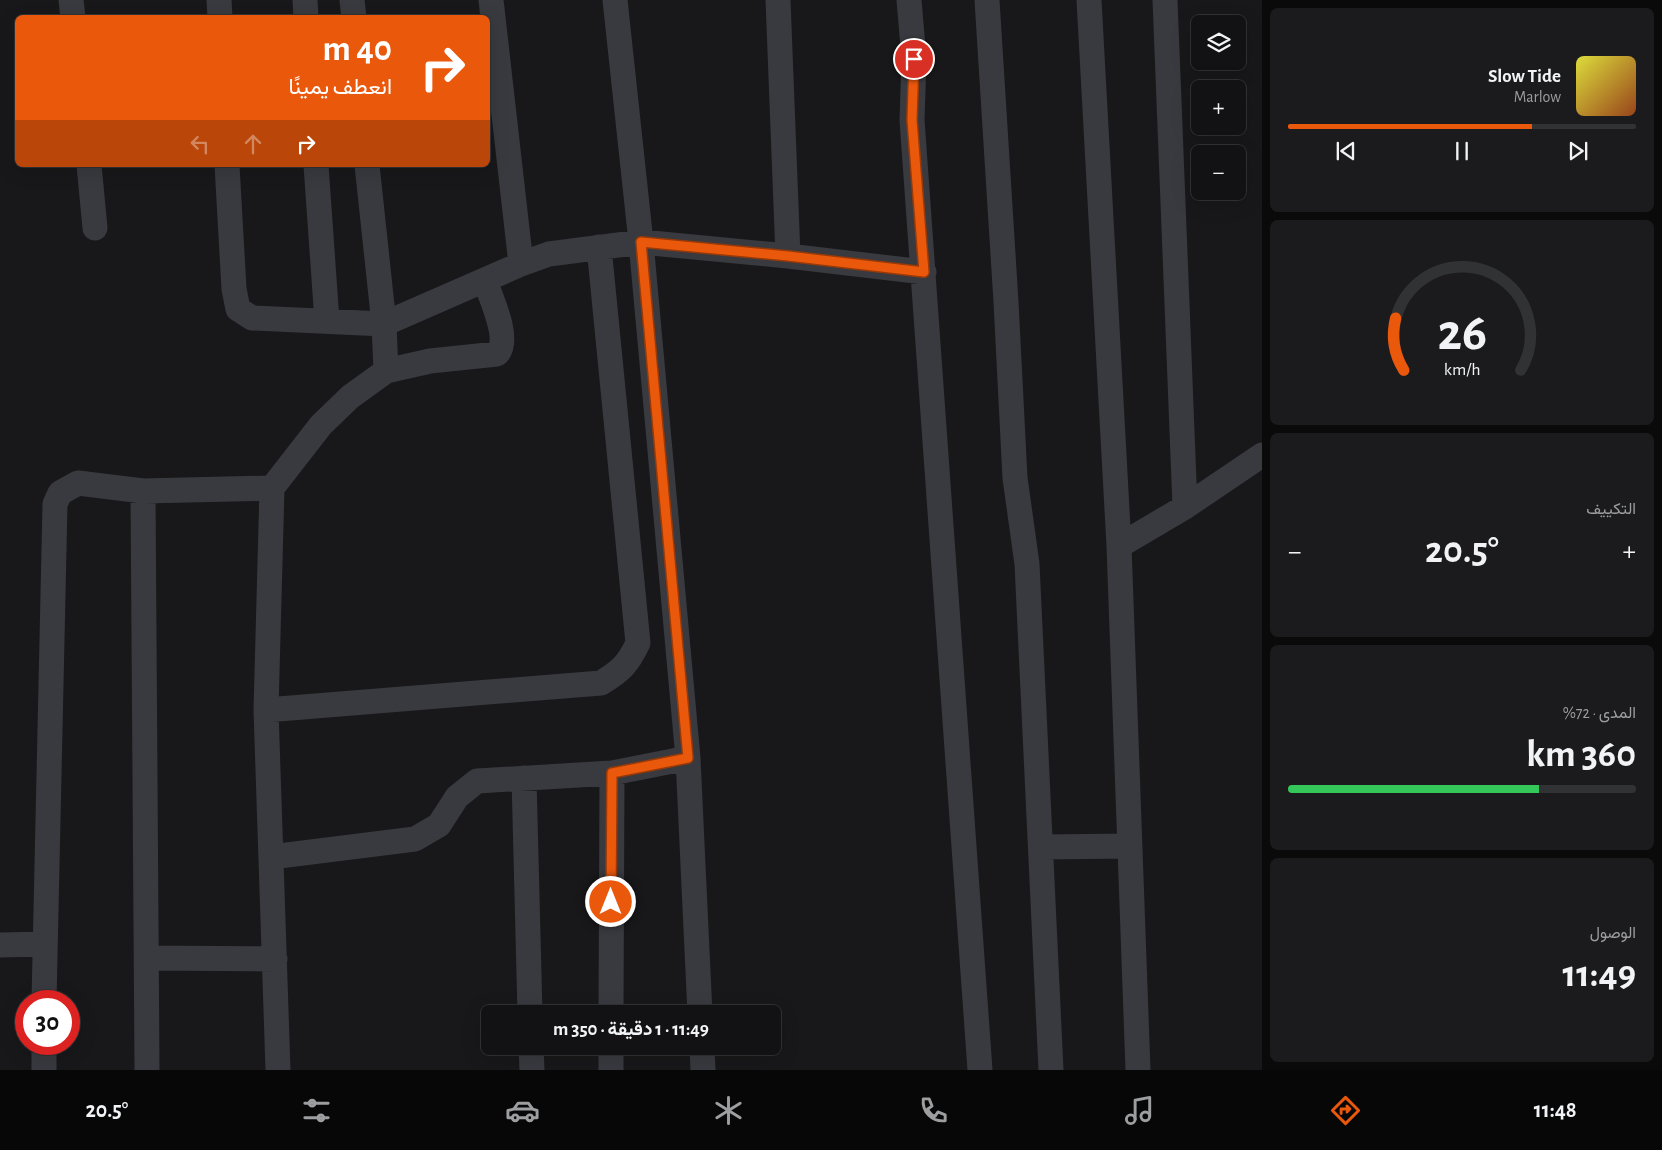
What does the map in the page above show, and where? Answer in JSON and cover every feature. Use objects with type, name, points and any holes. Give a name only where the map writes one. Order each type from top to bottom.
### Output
[{"type":"street","points":[[71,0],[73,15]]},
{"type":"street","points":[[219,0],[220,15]]},
{"type":"street","points":[[305,0],[306,15]]},
{"type":"street","points":[[352,0],[354,15]]},
{"type":"street","points":[[491,0],[521,264]]},
{"type":"street","points":[[615,0],[641,242],[688,758],[700,1005]]},
{"type":"street","points":[[778,0],[788,256]]},
{"type":"street","points":[[910,0],[914,59],[912,120],[980,1070]]},
{"type":"street","points":[[987,0],[1015,478],[1027,564],[1051,1070]]},
{"type":"street","points":[[1089,0],[1119,546],[1138,1070]]},
{"type":"street","points":[[1165,0],[1185,507]]},
{"type":"street","points":[[88,167],[95,228]]},
{"type":"street","points":[[227,167],[234,289],[238,309],[252,318],[384,324],[521,264],[549,254],[641,242],[788,256],[924,272]]},
{"type":"street","points":[[316,167],[326,321]]},
{"type":"street","points":[[367,167],[384,324],[386,371]]},
{"type":"street","points":[[266,710],[601,683],[629,661],[638,642],[599,247]]},
{"type":"street","points":[[278,1070],[266,710],[272,488],[321,425],[350,397],[386,371],[430,361],[497,354],[502,349],[504,337],[485,281]]},
{"type":"street","points":[[1119,546],[1185,507],[1262,454]]},
{"type":"street","points":[[44,990],[55,504],[60,493],[78,483],[143,491],[272,488]]},
{"type":"street","points":[[143,491],[148,958],[147,1070]]},
{"type":"street","points":[[272,857],[415,839],[439,825],[457,797],[477,781],[612,773],[688,758]]},
{"type":"street","points":[[611,1005],[612,773]]},
{"type":"street","points":[[524,778],[530,1005]]},
{"type":"street","points":[[1041,847],[1130,846]]},
{"type":"street","points":[[0,945],[45,944]]},
{"type":"street","points":[[148,958],[275,959]]},
{"type":"street","points":[[44,1055],[44,1070]]},
{"type":"street","points":[[531,1055],[532,1070]]},
{"type":"street","points":[[611,1055],[611,1070]]},
{"type":"street","points":[[702,1055],[703,1070]]},
{"type":"route","points":[[611,902],[612,773],[688,758],[641,242],[788,256],[924,272],[912,120],[914,59]]}]
